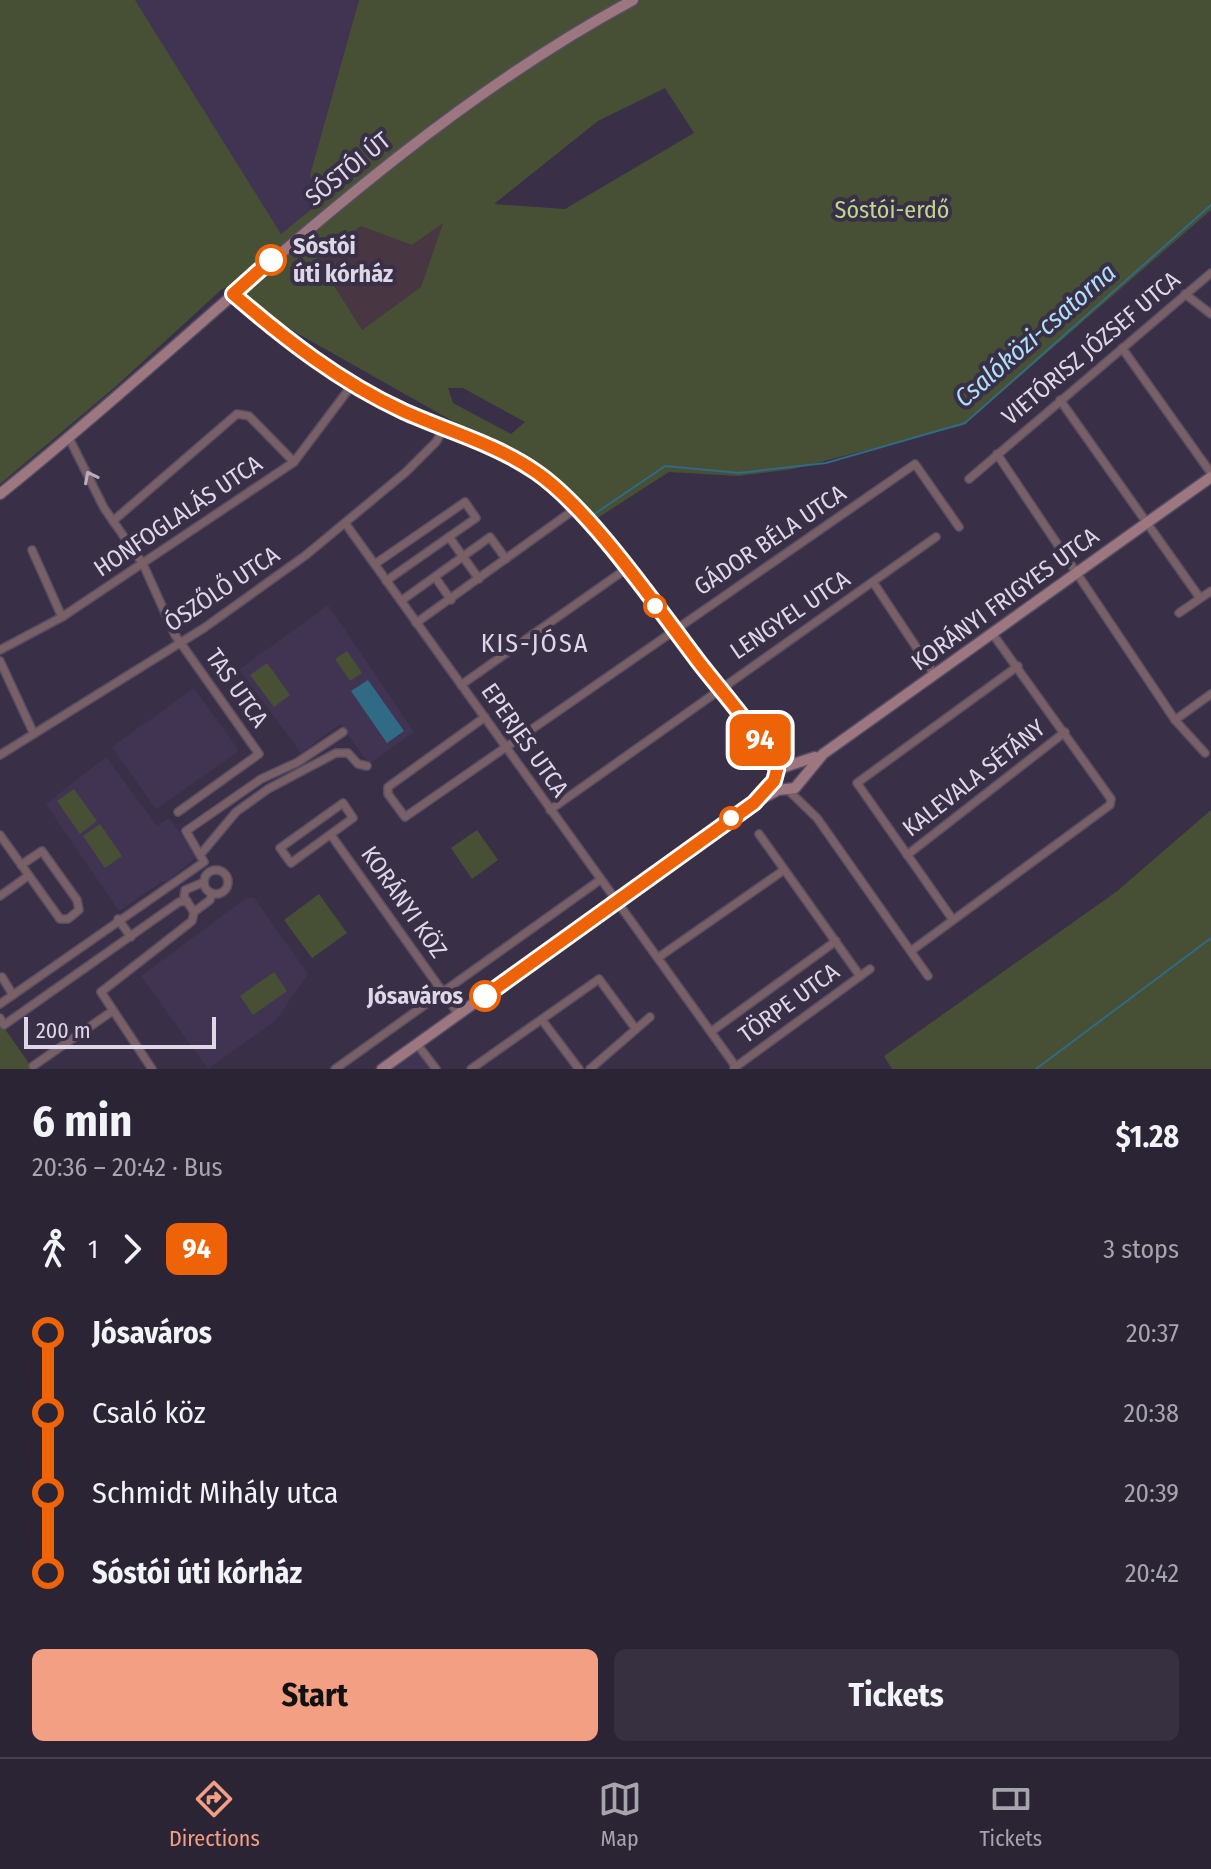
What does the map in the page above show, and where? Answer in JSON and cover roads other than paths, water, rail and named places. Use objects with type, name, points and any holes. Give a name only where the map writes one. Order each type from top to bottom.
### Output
[{"type":"street","name":"SÓSTÓI ÚT","points":[[0,494],[69,438],[329,210],[430,129],[551,48],[633,0]]},
{"type":"street","name":"VIETÓRISZ JÓZSEF UTCA","points":[[969,479],[1211,273]]},
{"type":"street","points":[[233,294],[274,330],[352,385],[534,470],[575,509],[626,569],[763,745],[776,775],[793,785]]},
{"type":"street","points":[[1185,294],[1211,314]]},
{"type":"street","points":[[1122,348],[1211,475]]},
{"type":"street","name":"HONFOGLALÁS UTCA","points":[[0,650],[62,617],[294,462],[352,385]]},
{"type":"street","points":[[1060,400],[1144,524],[1200,598]]},
{"type":"street","points":[[113,521],[237,414],[249,416],[294,462]]},
{"type":"street","name":"ÓSZŐLŐ UTCA","points":[[0,755],[251,595],[406,472],[436,442],[444,428]]},
{"type":"street","points":[[69,438],[113,521],[143,564],[180,642]]},
{"type":"street","name":"VIETÓRISZ JÓZSEF UTCA","points":[[997,454],[1175,720],[1205,753]]},
{"type":"street","name":"GÁDOR BÉLA UTCA","points":[[485,717],[393,781],[388,794],[405,817],[673,628],[744,585],[915,464],[959,527]]},
{"type":"street","name":"KORÁNYI FRIGYES UTCA","points":[[382,1069],[754,803],[793,785],[823,754],[1211,475]]},
{"type":"street","points":[[375,564],[465,502],[476,518],[386,581]]},
{"type":"street","points":[[416,623],[575,509]]},
{"type":"street","name":"EPERJES UTCA","points":[[345,523],[615,902],[712,1031],[734,1068]]},
{"type":"street","points":[[449,537],[479,579]]},
{"type":"street","points":[[401,601],[490,537],[506,559]]},
{"type":"street","name":"LENGYEL UTCA","points":[[550,810],[936,537]]},
{"type":"street","points":[[32,550],[62,617]]},
{"type":"street","points":[[461,685],[626,569]]},
{"type":"street","points":[[435,577],[451,600]]},
{"type":"street","points":[[873,582],[934,674]]},
{"type":"street","points":[[1179,613],[1211,591]]},
{"type":"street","name":"KALEVALA SÉTÁNY","points":[[911,951],[1110,805],[1111,799],[992,633]]},
{"type":"street","name":"TAS UTCA","points":[[178,812],[259,754],[180,642]]},
{"type":"street","points":[[0,661],[33,732]]},
{"type":"street","name":"KALEVALA SÉTÁNY","points":[[953,920],[857,783],[1018,666]]},
{"type":"street","points":[[1175,720],[1211,694]]},
{"type":"street","points":[[0,1004],[66,955],[204,862],[185,834],[261,779],[298,762],[343,732]]},
{"type":"street","name":"KALEVALA SÉTÁNY","points":[[907,855],[1065,732]]},
{"type":"street","points":[[763,745],[790,766],[793,785],[806,805],[928,976]]},
{"type":"street","points":[[200,855],[210,847],[214,835],[236,812],[268,789],[336,753],[348,753],[358,764],[367,766]]},
{"type":"street","name":"KORÁNYI FRIGYES UTCA","points":[[754,803],[776,775],[790,766],[823,754]]},
{"type":"street","points":[[261,779],[268,789]]},
{"type":"street","points":[[343,803],[353,818],[331,835],[291,863],[280,848],[343,803]]},
{"type":"street","points":[[203,820],[214,835]]},
{"type":"street","points":[[759,834],[860,976]]},
{"type":"street","points":[[0,835],[28,876],[60,919],[68,919],[79,910],[77,900],[42,851],[21,865]]},
{"type":"street","name":"KORÁNYI KÖZ","points":[[331,835],[459,1015]]},
{"type":"street","points":[[214,869],[227,876],[227,888],[219,894],[212,893],[204,882],[206,875],[214,869]]},
{"type":"street","points":[[659,957],[784,870]]},
{"type":"street","points":[[0,896],[28,876]]},
{"type":"street","points":[[335,1069],[600,880]]},
{"type":"street","points":[[0,1018],[4,1025],[183,902],[185,890],[204,882]]},
{"type":"street","points":[[167,887],[194,912]]},
{"type":"street","points":[[152,1069],[111,1012],[101,992],[181,931],[192,921],[194,912],[210,900],[212,893]]},
{"type":"street","points":[[118,919],[131,937]]},
{"type":"street","points":[[712,1031],[836,941]]},
{"type":"street","points":[[66,955],[78,972]]},
{"type":"street","name":"TÖRPE UTCA","points":[[734,1068],[870,969]]},
{"type":"street","points":[[2,977],[13,995]]},
{"type":"street","points":[[471,1069],[599,979],[635,1028]]},
{"type":"street","points":[[33,1066],[111,1012]]},
{"type":"street","points":[[590,1069],[650,1017]]},
{"type":"street","points":[[542,1020],[579,1069]]},
{"type":"street","points":[[417,1044],[436,1069]]},
{"type":"water","points":[[368,680],[404,731],[387,743],[351,691]]},
{"type":"waterway","name":"Csalóközi-csatorna","points":[[590,517],[665,466],[739,473],[826,463],[965,423],[1211,205]]},
{"type":"waterway","points":[[1036,1069],[1211,938]]},
{"type":"place","name":"Sóstói úti kórház","points":[[271,260]]},
{"type":"place","name":"Jósaváros","points":[[485,996]]},
{"type":"district","name":"KIS-JÓSA","points":[[535,643]]},
{"type":"park label","name":"Sóstói-erdő","points":[[892,210]]}]
